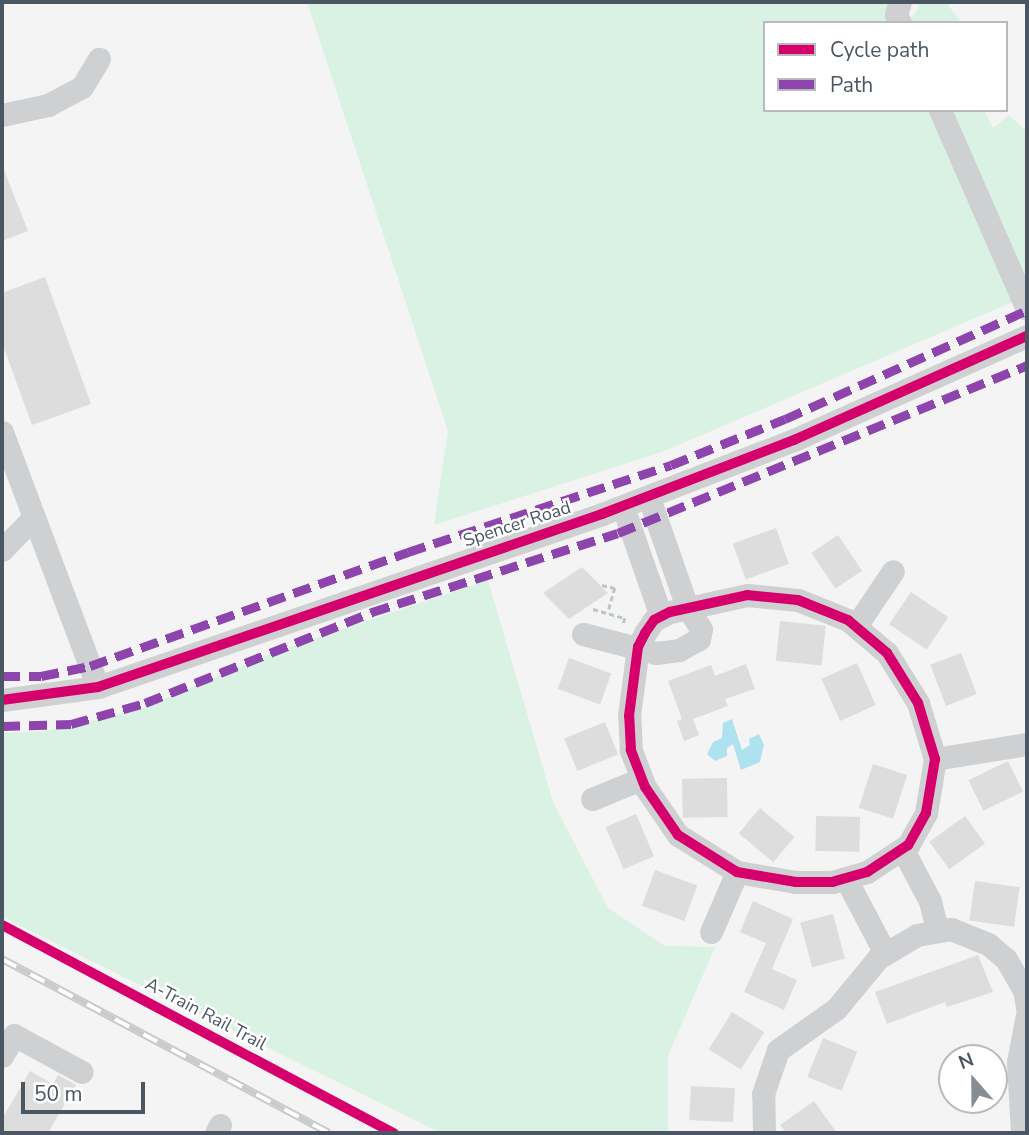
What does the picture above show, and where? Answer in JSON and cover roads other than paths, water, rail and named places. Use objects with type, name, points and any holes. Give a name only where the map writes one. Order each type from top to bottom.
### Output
[{"type":"street","points":[[899,21],[896,14],[900,2]]},
{"type":"street","points":[[2,115],[48,105],[82,87],[99,59]]},
{"type":"street","points":[[941,112],[1027,309]]},
{"type":"street","name":"Spencer Road","points":[[2,700],[97,687],[649,498],[794,440],[1027,336]]},
{"type":"street","points":[[2,432],[97,687]]},
{"type":"street","points":[[583,635],[656,653],[692,646],[701,629],[687,607],[649,498]]},
{"type":"street","points":[[623,507],[661,617]]},
{"type":"street","points":[[2,550],[33,518]]},
{"type":"street","points":[[856,626],[893,570]]},
{"type":"street","points":[[726,596],[775,596],[829,610],[856,626],[887,653],[911,687],[934,760],[926,813],[903,850],[880,866],[846,879],[796,882],[737,872],[678,835],[642,779],[631,750],[628,716],[638,647],[654,620],[687,607],[726,596]]},
{"type":"street","points":[[934,760],[1027,744]]},
{"type":"street","points":[[592,799],[642,779]]},
{"type":"street","points":[[903,850],[930,901],[937,929]]},
{"type":"street","points":[[711,932],[737,872]]},
{"type":"street","points":[[846,879],[885,953]]},
{"type":"street","points":[[764,1133],[763,1094],[778,1050],[836,1009],[885,953],[937,929],[970,934],[1006,959],[1027,1007]]},
{"type":"street","points":[[1022,1133],[1018,1062],[1027,1015]]},
{"type":"street","points":[[2,1056],[14,1035],[82,1072]]},
{"type":"water","points":[[732,719],[742,750],[750,745],[749,739],[759,734],[764,745],[760,762],[741,770],[733,744],[727,748],[727,756],[715,761],[707,754],[713,742],[722,738],[723,723]]},
{"type":"railway","points":[[2,959],[329,1133]]}]
